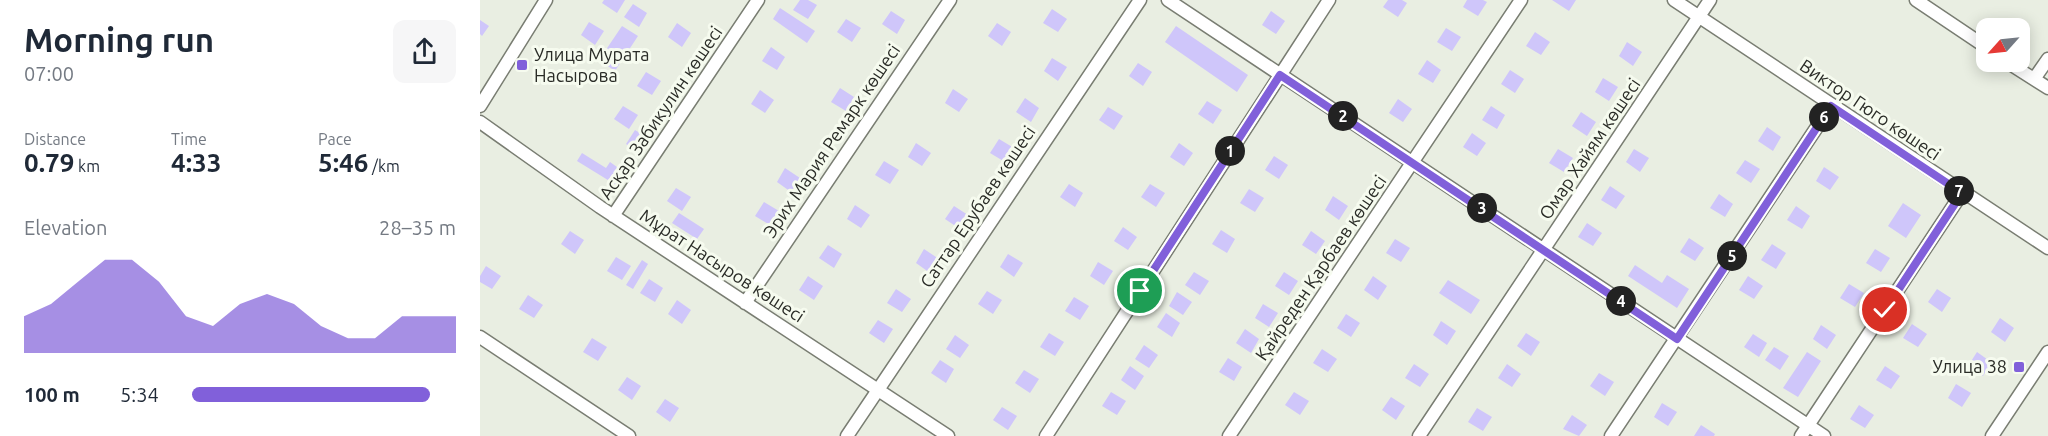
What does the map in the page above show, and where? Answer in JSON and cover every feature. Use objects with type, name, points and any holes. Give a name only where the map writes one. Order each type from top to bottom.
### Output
[{"type":"street","points":[[480,106],[546,0]]},
{"type":"street","name":"Асқар Забикулин көшесі","points":[[614,216],[758,0]]},
{"type":"street","name":"Эрих Мария Ремарк көшесі","points":[[745,303],[950,0]]},
{"type":"street","name":"Саттар Ерубаев көшесі","points":[[847,436],[1140,0]]},
{"type":"street","points":[[1168,0],[1415,162],[1677,339],[1805,431],[1824,436]]},
{"type":"street","points":[[1046,436],[1329,0]]},
{"type":"street","name":"Қайреден Қарбаев көшесі","points":[[1229,436],[1415,162],[1521,0]]},
{"type":"street","name":"Виктор Гюго көшесі","points":[[1674,0],[2048,248]]},
{"type":"street","name":"Омар Хайям көшесі","points":[[1419,436],[1710,0]]},
{"type":"street","points":[[1916,0],[1976,40]]},
{"type":"street","points":[[2034,79],[2048,59]]},
{"type":"street","points":[[2023,72],[2048,88]]},
{"type":"street","points":[[1611,436],[1831,106]]},
{"type":"street","name":"Мұрат Насыров көшесі","points":[[480,122],[614,216],[948,436]]},
{"type":"street","points":[[1805,431],[1962,193]]},
{"type":"street","points":[[480,338],[629,436]]},
{"type":"street","points":[[1992,436],[2048,352]]},
{"type":"building","points":[[604,0],[625,0],[617,13],[602,3]]},
{"type":"building","points":[[800,0],[808,0],[817,5],[808,19],[793,10]]},
{"type":"building","points":[[1388,0],[1402,0],[1407,3],[1398,17],[1383,7]]},
{"type":"building","points":[[1467,0],[1487,2],[1478,16],[1463,7]]},
{"type":"building","points":[[1552,0],[1576,0],[1569,11]]},
{"type":"building","points":[[633,4],[647,13],[639,27],[624,17]]},
{"type":"building","points":[[780,8],[815,31],[807,43],[773,19]]},
{"type":"building","points":[[1052,9],[1067,19],[1058,32],[1043,23]]},
{"type":"building","points":[[891,11],[905,20],[897,34],[882,24]]},
{"type":"building","points":[[1271,11],[1285,21],[1276,34],[1262,25]]},
{"type":"building","points":[[846,19],[861,28],[852,42],[837,32]]},
{"type":"building","points":[[480,20],[489,26],[482,36],[480,34]]},
{"type":"building","points":[[589,22],[604,31],[595,45],[581,35]]},
{"type":"building","points":[[677,23],[691,33],[682,47],[668,37]]},
{"type":"building","points":[[997,23],[1011,32],[1002,46],[988,36]]},
{"type":"building","points":[[622,26],[638,36],[615,71],[599,60]]},
{"type":"building","points":[[1176,26],[1248,75],[1237,92],[1165,42]]},
{"type":"building","points":[[1446,28],[1461,37],[1452,51],[1437,42]]},
{"type":"building","points":[[1535,32],[1550,42],[1541,55],[1526,46]]},
{"type":"building","points":[[1627,42],[1642,52],[1633,66],[1619,56]]},
{"type":"building","points":[[771,47],[785,57],[777,70],[762,61]]},
{"type":"building","points":[[1052,58],[1067,67],[1058,81],[1044,71]]},
{"type":"building","points":[[1427,60],[1441,70],[1433,83],[1418,74]]},
{"type":"building","points":[[1138,63],[1152,72],[1143,86],[1129,76]]},
{"type":"building","points":[[1510,70],[1524,79],[1515,93],[1501,84]]},
{"type":"building","points":[[646,72],[661,81],[652,95],[637,86]]},
{"type":"building","points":[[1603,78],[1618,87],[1609,101],[1595,92]]},
{"type":"building","points":[[840,88],[854,97],[846,111],[831,102]]},
{"type":"building","points":[[953,89],[968,99],[959,112],[945,103]]},
{"type":"building","points":[[760,90],[774,100],[765,113],[751,104]]},
{"type":"building","points":[[1025,98],[1039,108],[1031,122],[1016,112]]},
{"type":"building","points":[[1398,99],[1412,109],[1403,122],[1389,113]]},
{"type":"building","points":[[1207,101],[1222,110],[1213,124],[1198,114]]},
{"type":"building","points":[[623,106],[638,115],[629,129],[614,119]]},
{"type":"building","points":[[1491,106],[1505,115],[1497,129],[1482,120]]},
{"type":"building","points":[[1108,107],[1123,116],[1114,130],[1099,120]]},
{"type":"building","points":[[1581,112],[1596,122],[1587,136],[1572,126]]},
{"type":"building","points":[[1767,127],[1781,137],[1773,151],[1758,141]]},
{"type":"building","points":[[635,130],[643,135],[634,149],[626,144]]},
{"type":"building","points":[[1472,133],[1486,143],[1477,156],[1463,147]]},
{"type":"building","points":[[999,139],[1014,148],[1005,162],[990,153]]},
{"type":"building","points":[[916,143],[931,153],[922,166],[908,157]]},
{"type":"building","points":[[1179,143],[1193,153],[1184,166],[1170,157]]},
{"type":"building","points":[[1558,149],[1573,158],[1564,172],[1549,163]]},
{"type":"building","points":[[1634,149],[1649,158],[1640,172],[1626,162]]},
{"type":"building","points":[[582,153],[606,168],[610,162],[624,172],[616,185],[577,161]]},
{"type":"building","points":[[1274,156],[1288,165],[1279,179],[1265,170]]},
{"type":"building","points":[[1745,160],[1760,169],[1751,183],[1736,173]]},
{"type":"building","points":[[884,161],[899,170],[890,184],[875,175]]},
{"type":"building","points":[[1824,167],[1839,177],[1830,190],[1816,181]]},
{"type":"building","points":[[785,168],[800,178],[791,192],[777,182]]},
{"type":"building","points":[[1069,184],[1083,193],[1075,207],[1060,197]]},
{"type":"building","points":[[1150,184],[1165,193],[1156,207],[1141,197]]},
{"type":"building","points":[[1610,186],[1625,196],[1616,209],[1601,200]]},
{"type":"building","points":[[676,188],[691,197],[682,211],[667,201]]},
{"type":"building","points":[[1249,189],[1264,198],[1255,212],[1240,203]]},
{"type":"building","points":[[1719,194],[1733,204],[1725,217],[1710,208]]},
{"type":"building","points":[[1333,196],[1348,206],[1339,220],[1325,210]]},
{"type":"building","points":[[764,202],[779,211],[770,225],[755,216]]},
{"type":"building","points":[[1903,203],[1921,215],[1906,238],[1888,226]]},
{"type":"building","points":[[855,205],[870,215],[861,228],[847,219]]},
{"type":"building","points":[[954,206],[968,215],[960,229],[945,219]]},
{"type":"building","points":[[1796,206],[1810,216],[1802,229],[1787,220]]},
{"type":"building","points":[[679,213],[704,229],[697,239],[672,223]]},
{"type":"building","points":[[1587,223],[1602,233],[1593,246],[1578,237]]},
{"type":"building","points":[[1123,227],[1137,237],[1128,250],[1114,241]]},
{"type":"building","points":[[1221,230],[1235,239],[1227,253],[1212,244]]},
{"type":"building","points":[[570,231],[584,240],[575,254],[561,244]]},
{"type":"building","points":[[1311,231],[1325,241],[1316,254],[1302,245]]},
{"type":"building","points":[[1689,238],[1704,248],[1695,261],[1680,252]]},
{"type":"building","points":[[1395,239],[1410,248],[1401,262],[1386,253]]},
{"type":"building","points":[[1772,244],[1786,253],[1776,269],[1761,260]]},
{"type":"building","points":[[828,245],[842,254],[834,268],[819,258]]},
{"type":"building","points":[[924,249],[939,259],[930,273],[916,263]]},
{"type":"building","points":[[1875,249],[1890,258],[1881,272],[1866,263]]},
{"type":"building","points":[[1008,254],[1023,263],[1014,277],[1000,267]]},
{"type":"building","points":[[616,257],[631,266],[622,280],[607,271]]},
{"type":"building","points":[[642,260],[648,264],[633,289],[626,285]]},
{"type":"building","points":[[1098,262],[1113,271],[1104,285],[1090,276]]},
{"type":"building","points":[[1635,265],[1662,283],[1667,275],[1689,289],[1677,308],[1628,276]]},
{"type":"building","points":[[486,266],[501,276],[492,289],[480,282],[480,276]]},
{"type":"building","points":[[1194,272],[1209,281],[1200,295],[1185,285]]},
{"type":"building","points":[[1284,272],[1298,281],[1289,295],[1275,286]]},
{"type":"building","points":[[808,276],[823,286],[814,300],[799,290]]},
{"type":"building","points":[[1373,276],[1387,286],[1378,300],[1364,290]]},
{"type":"building","points":[[1748,276],[1763,286],[1754,299],[1739,290]]},
{"type":"building","points":[[649,279],[663,288],[655,302],[640,293]]},
{"type":"building","points":[[1448,280],[1480,300],[1471,314],[1439,293]]},
{"type":"building","points":[[1849,284],[1864,293],[1855,307],[1840,298]]},
{"type":"building","points":[[896,289],[911,299],[902,312],[887,303]]},
{"type":"building","points":[[1937,289],[1951,298],[1942,312],[1928,302]]},
{"type":"building","points":[[987,291],[1002,300],[993,314],[978,304]]},
{"type":"building","points":[[1177,292],[1192,302],[1183,315],[1169,306]]},
{"type":"building","points":[[528,295],[543,305],[534,318],[519,309]]},
{"type":"building","points":[[1074,297],[1089,306],[1080,320],[1065,311]]},
{"type":"building","points":[[677,300],[691,310],[682,324],[668,314]]},
{"type":"building","points":[[1263,304],[1278,313],[1269,327],[1255,318]]},
{"type":"building","points":[[1166,313],[1180,323],[1172,337],[1157,327]]},
{"type":"building","points":[[1346,314],[1360,323],[1351,337],[1337,328]]},
{"type":"building","points":[[2000,318],[2014,328],[2005,342],[1991,332]]},
{"type":"building","points":[[878,320],[893,329],[884,343],[869,333]]},
{"type":"building","points":[[1441,321],[1456,331],[1447,345],[1433,335]]},
{"type":"building","points":[[1912,324],[1927,334],[1918,347],[1903,338]]},
{"type":"building","points":[[1821,325],[1836,335],[1827,349],[1813,339]]},
{"type":"building","points":[[1245,329],[1259,339],[1251,353],[1236,343]]},
{"type":"building","points":[[1049,333],[1064,342],[1055,356],[1040,347]]},
{"type":"building","points":[[1526,333],[1540,342],[1531,356],[1517,346]]},
{"type":"building","points":[[1753,334],[1767,343],[1759,357],[1744,347]]},
{"type":"building","points":[[955,335],[969,345],[960,358],[946,349]]},
{"type":"building","points":[[592,338],[607,347],[598,361],[583,352]]},
{"type":"building","points":[[1144,345],[1158,355],[1149,368],[1135,359]]},
{"type":"building","points":[[1774,347],[1789,356],[1780,370],[1765,360]]},
{"type":"building","points":[[1322,349],[1337,359],[1328,372],[1313,363]]},
{"type":"building","points":[[1807,352],[1821,361],[1798,397],[1783,388]]},
{"type":"building","points":[[1977,352],[1991,362],[1983,376],[1968,366]]},
{"type":"building","points":[[1228,358],[1242,367],[1234,381],[1219,372]]},
{"type":"building","points":[[940,360],[954,369],[946,383],[931,373]]},
{"type":"building","points":[[1414,364],[1429,374],[1420,387],[1405,378]]},
{"type":"building","points":[[1507,364],[1521,374],[1512,387],[1498,378]]},
{"type":"building","points":[[1130,366],[1144,376],[1135,390],[1121,380]]},
{"type":"building","points":[[1885,366],[1900,376],[1891,389],[1876,380]]},
{"type":"building","points":[[1024,370],[1039,379],[1030,393],[1015,383]]},
{"type":"building","points":[[1599,373],[1614,382],[1605,396],[1590,386]]},
{"type":"building","points":[[627,377],[641,386],[632,400],[618,390]]},
{"type":"building","points":[[1956,384],[1971,393],[1962,407],[1948,398]]},
{"type":"building","points":[[1111,392],[1126,401],[1117,415],[1102,406]]},
{"type":"building","points":[[1294,392],[1309,401],[1300,415],[1285,405]]},
{"type":"building","points":[[1391,397],[1405,406],[1396,420],[1382,410]]},
{"type":"building","points":[[665,399],[679,408],[670,422],[656,412]]},
{"type":"building","points":[[1662,403],[1677,412],[1668,426],[1654,417]]},
{"type":"building","points":[[1859,405],[1874,415],[1865,428],[1850,419]]},
{"type":"building","points":[[1002,407],[1017,416],[1008,430],[993,420]]},
{"type":"building","points":[[1477,408],[1492,417],[1483,431],[1468,422]]},
{"type":"building","points":[[1572,415],[1587,425],[1579,436],[1563,429]]},
{"type":"building","points":[[1701,425],[1715,434],[1714,436],[1694,436]]},
{"type":"place","name":"Улица Мурата Насырова","points":[[522,65]]},
{"type":"place","name":"Улица 38","points":[[2019,367]]},
{"type":"route","points":[[1140,291],[1280,75],[1415,162],[1677,339],[1831,106],[1962,193],[1885,310]]}]
